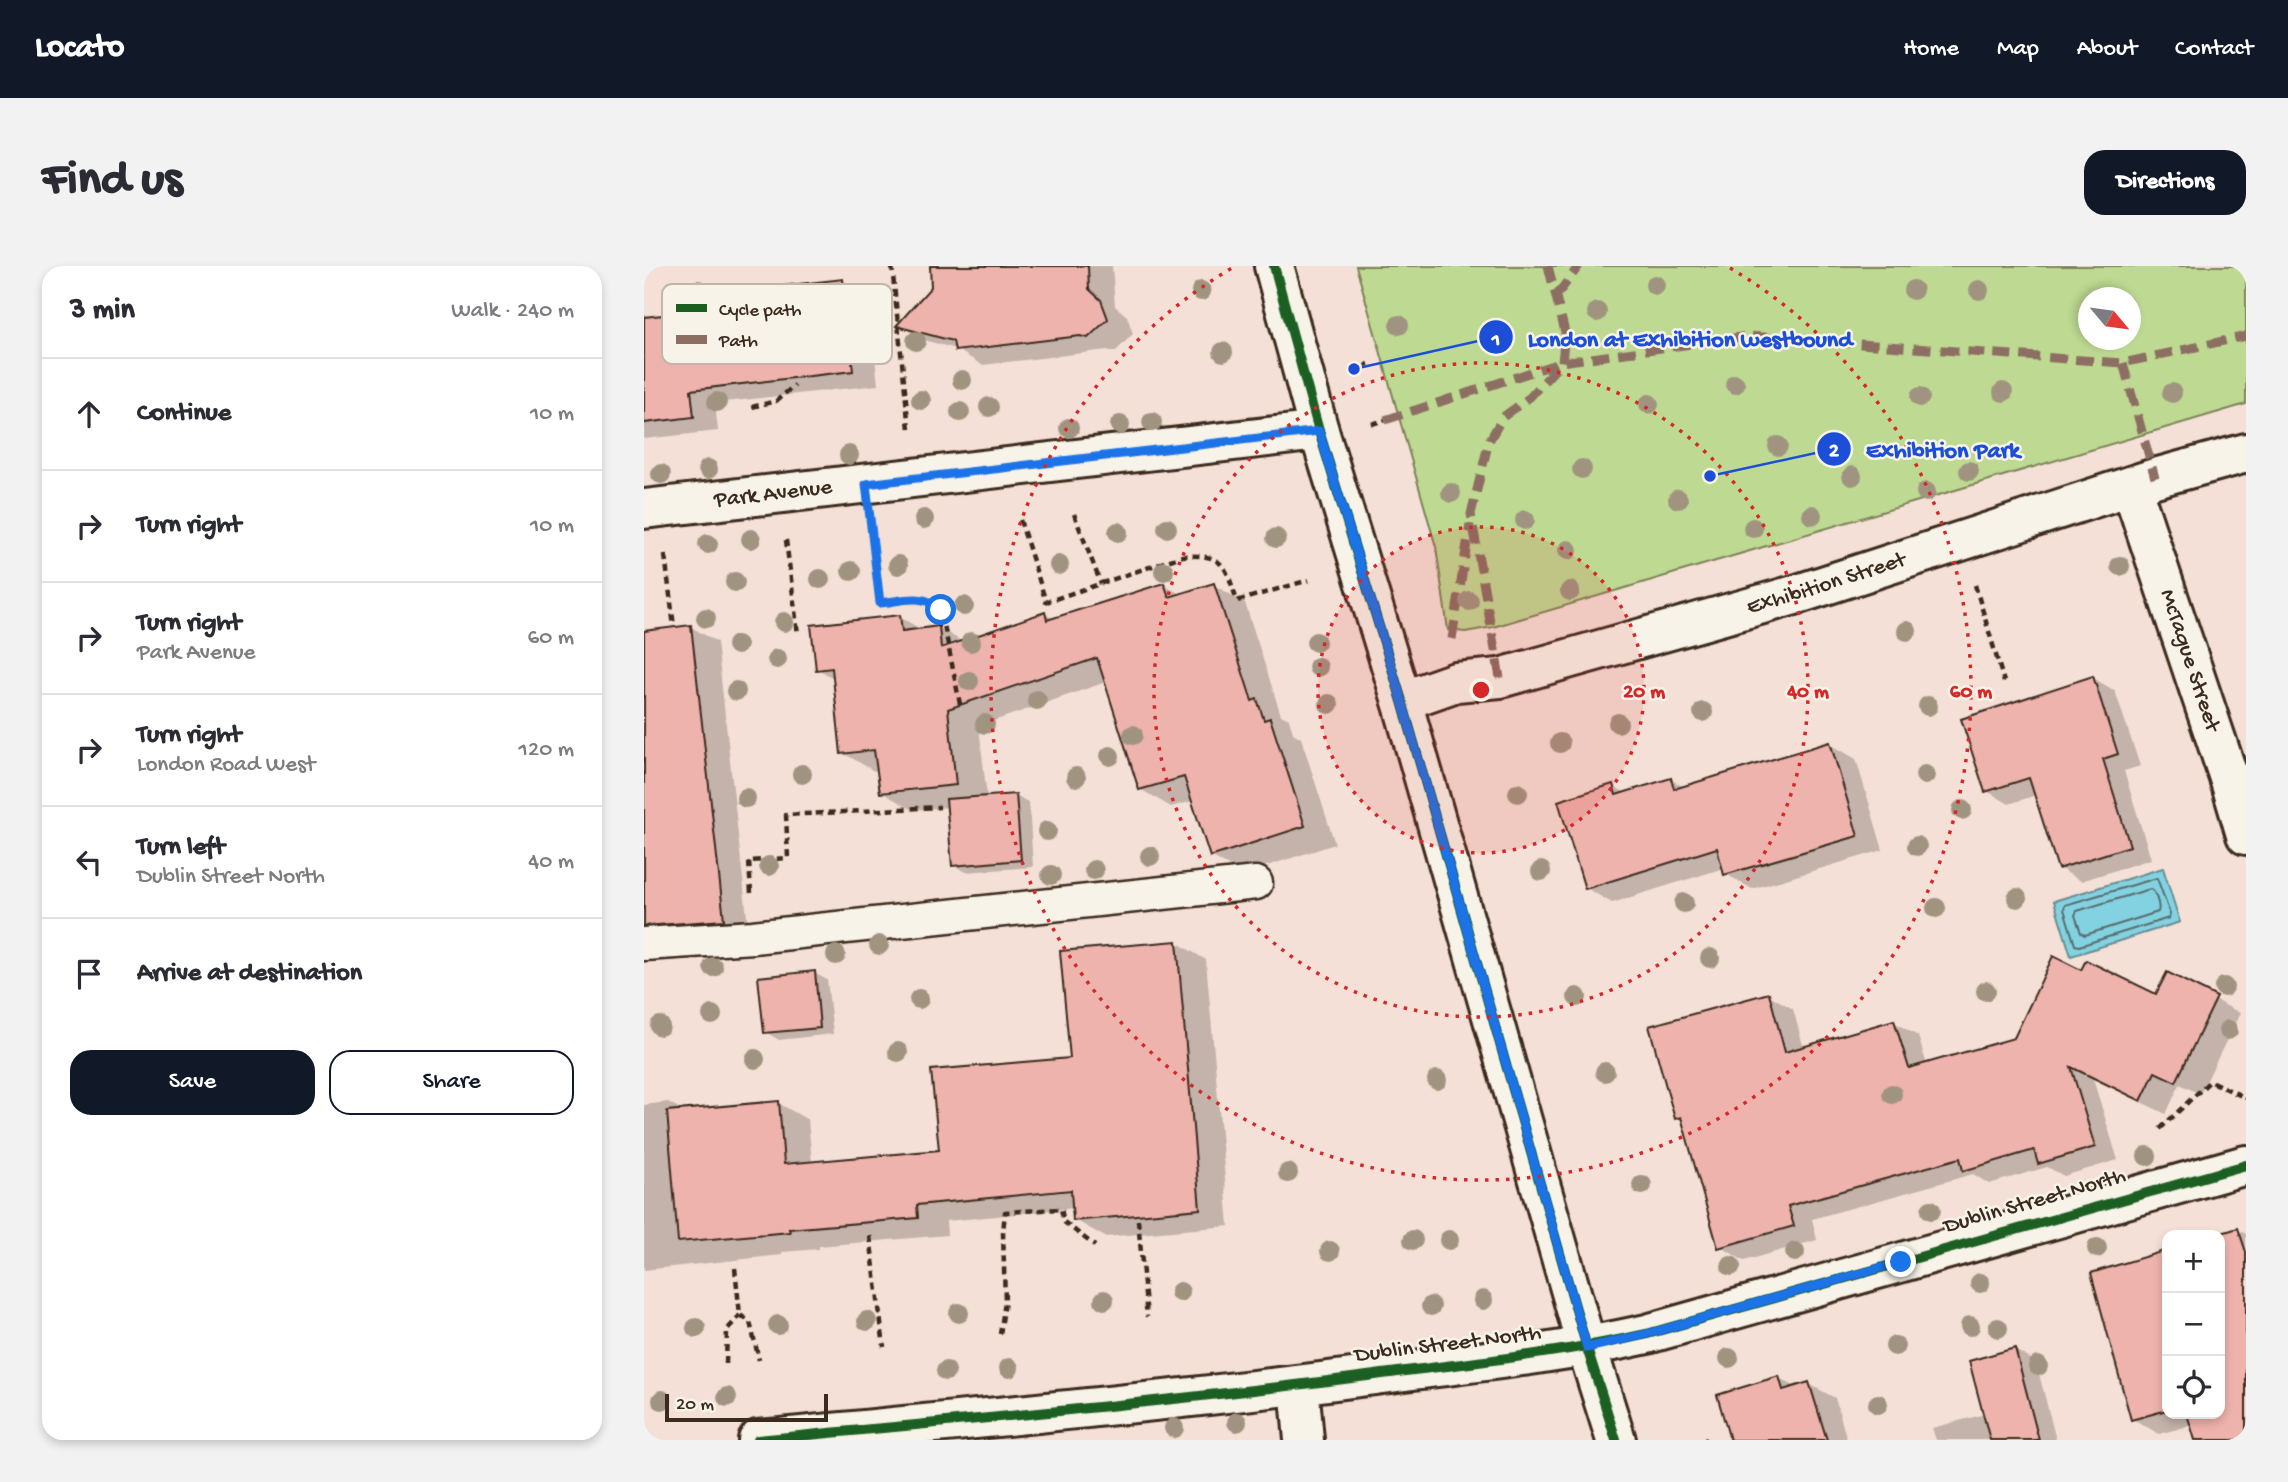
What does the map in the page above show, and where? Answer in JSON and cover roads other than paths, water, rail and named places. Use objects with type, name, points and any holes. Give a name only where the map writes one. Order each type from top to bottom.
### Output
[{"type":"street","points":[[1274,266],[1319,431],[1402,701],[1587,1348],[1616,1440]]},
{"type":"street","name":"Park Avenue","points":[[652,508],[1319,431]]},
{"type":"street","name":"Exhibition Street","points":[[1402,701],[1456,682],[1500,678],[1798,594],[2131,486],[2246,453]]},
{"type":"street","name":"McTague Street","points":[[2131,486],[2246,835]]},
{"type":"street","name":"Dublin Street North","points":[[758,1440],[945,1424],[1299,1385],[1587,1348],[1647,1334],[2246,1165]]},
{"type":"street","points":[[1299,1385],[1304,1440]]},
{"type":"lane","points":[[644,944],[753,937],[1256,883]]},
{"type":"water","points":[[2163,868],[2180,922],[2071,956],[2054,901]]},
{"type":"place","name":"London at Exhibition westbound","points":[[1354,369]]},
{"type":"place","name":"Exhibition Park","points":[[1710,476]]}]
